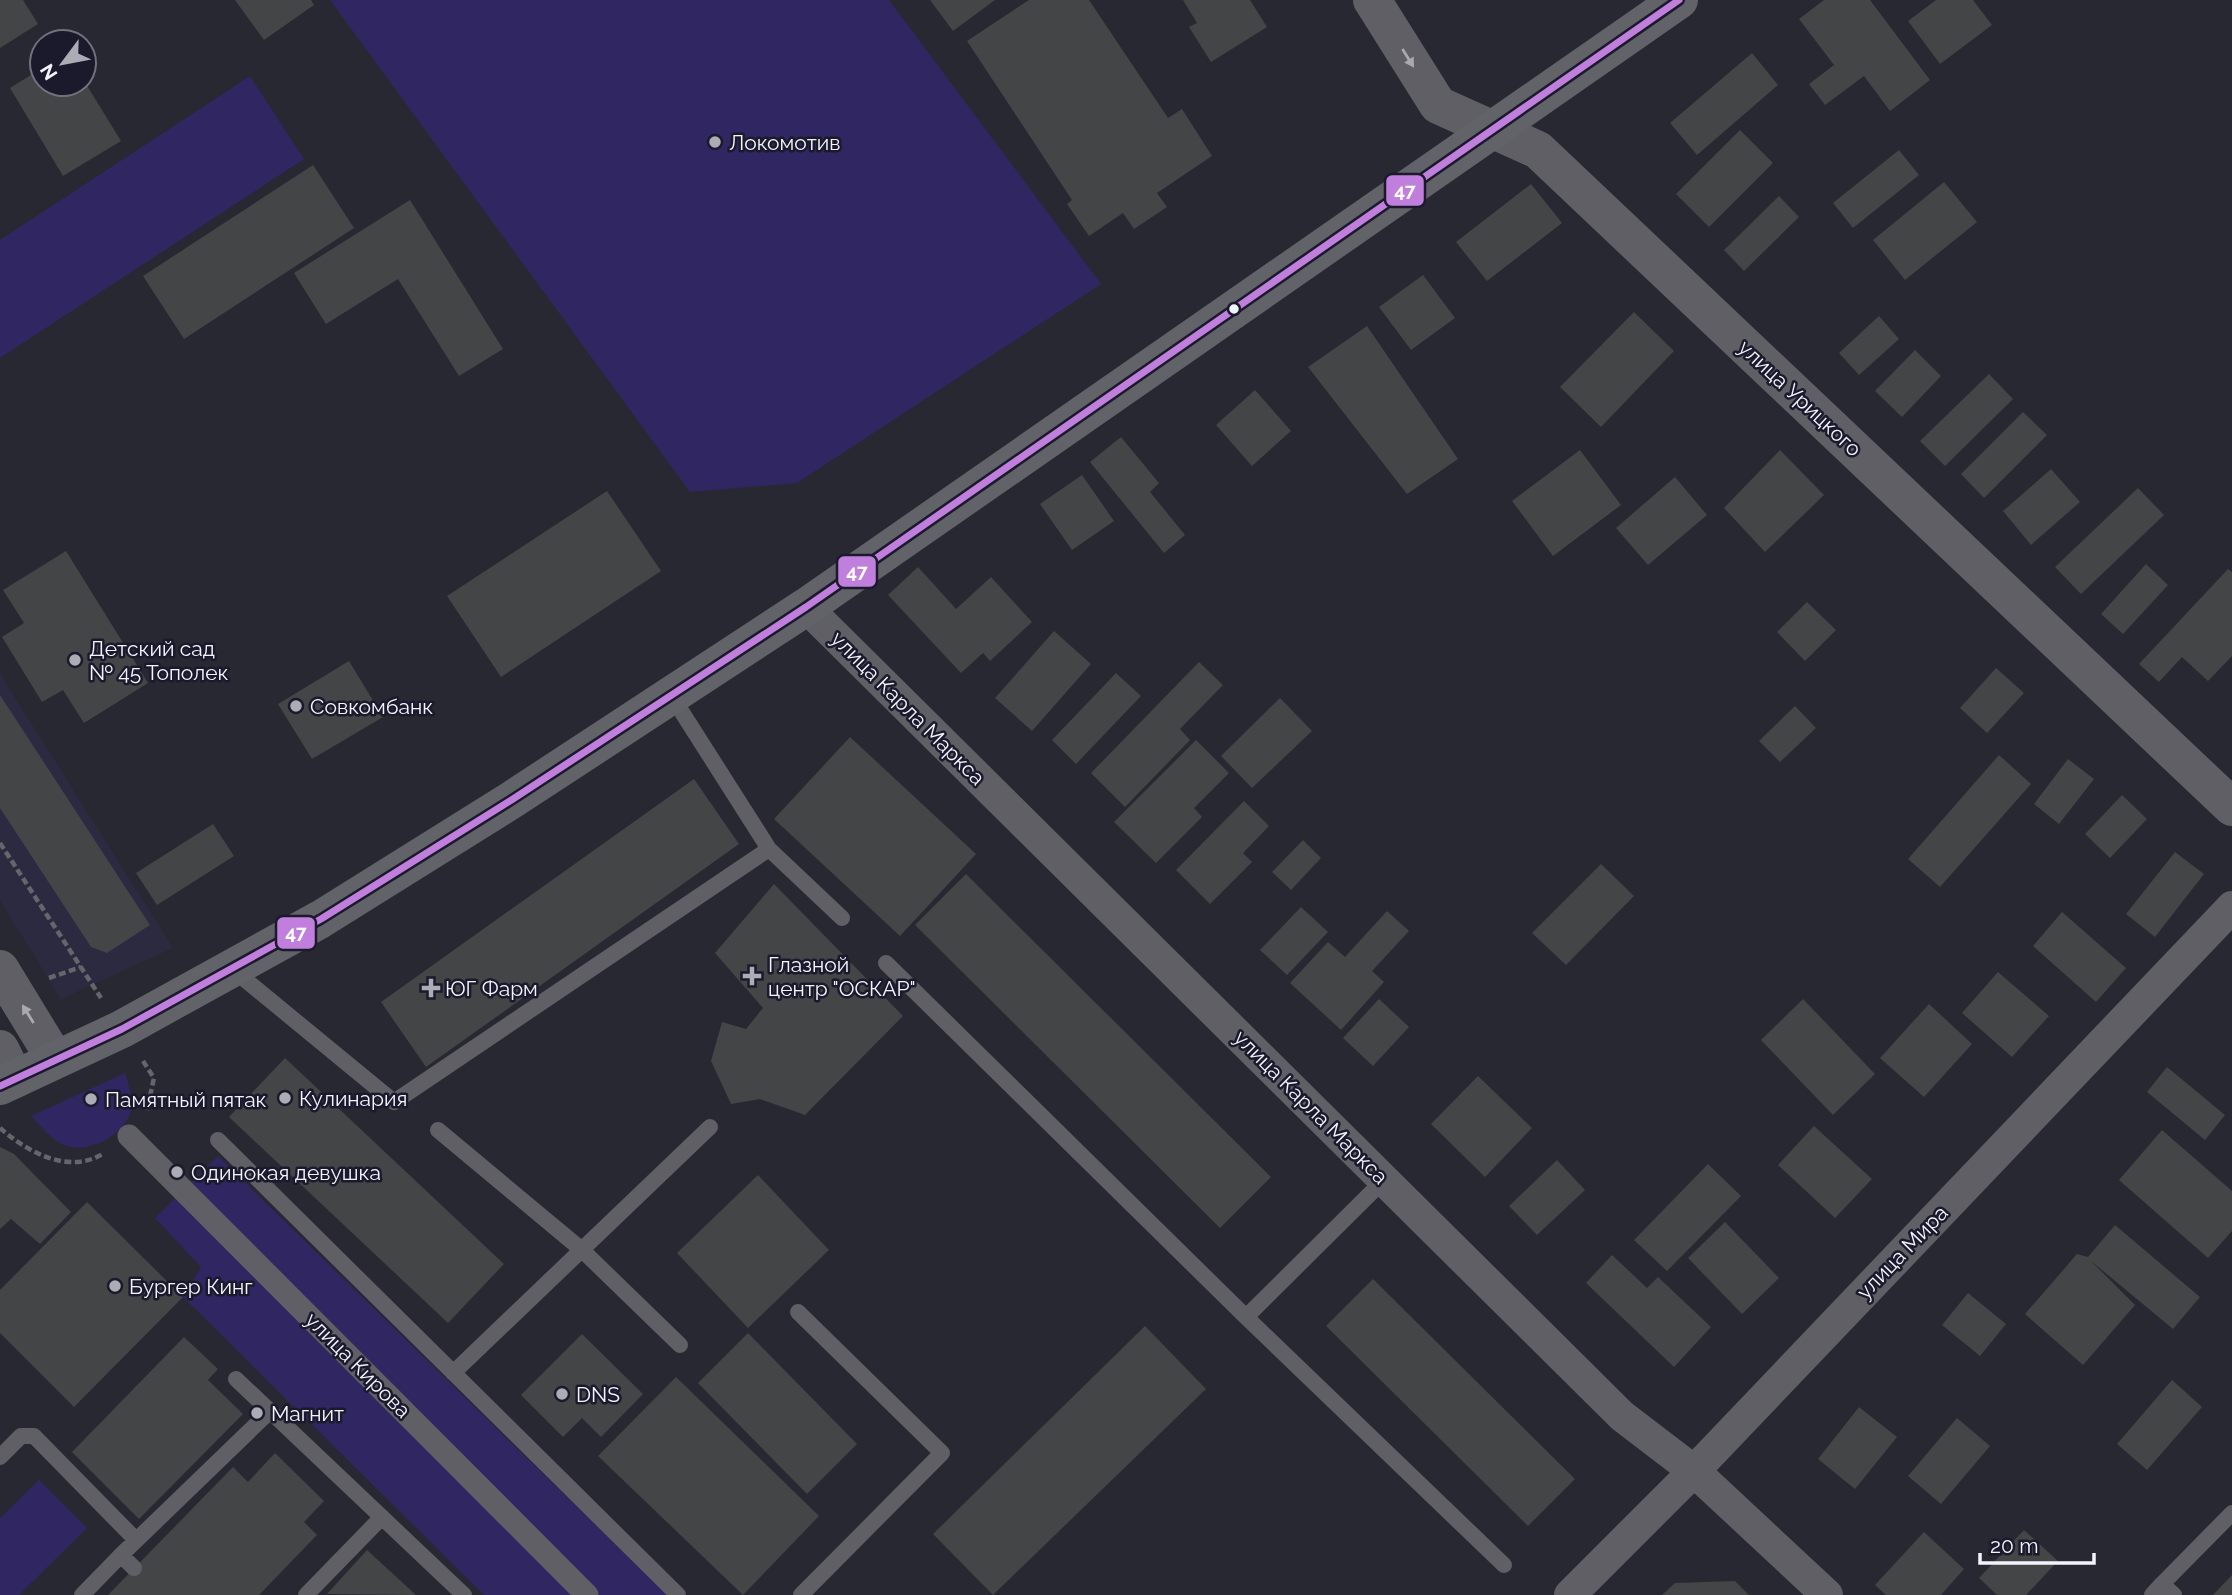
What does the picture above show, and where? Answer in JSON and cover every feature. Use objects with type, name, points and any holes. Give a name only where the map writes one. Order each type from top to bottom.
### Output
[{"type":"main road","points":[[5,1071],[55,1059],[122,1029],[321,919],[806,607],[1679,0]]},
{"type":"street","name":"улица Урицкого","points":[[1372,0],[1438,105],[1538,149],[2232,807]]},
{"type":"street","name":"улица Карла Маркса","points":[[806,607],[1622,1416],[1694,1471],[1827,1595]]},
{"type":"street","name":"улица Мира","points":[[1570,1595],[1694,1471],[2232,907]]},
{"type":"street","points":[[0,969],[55,1059]]},
{"type":"street","name":"улица Кирова","points":[[129,1136],[587,1595]]},
{"type":"lane","points":[[671,695],[769,849],[842,918]]},
{"type":"lane","points":[[232,968],[394,1102],[769,849]]},
{"type":"lane","points":[[886,963],[1246,1317],[1504,1565]]},
{"type":"lane","points":[[453,1373],[710,1127]]},
{"type":"lane","points":[[438,1130],[582,1250],[680,1345]]},
{"type":"lane","points":[[218,1140],[678,1595]]},
{"type":"lane","points":[[1246,1317],[1384,1180]]},
{"type":"lane","points":[[798,1312],[942,1453],[801,1595]]},
{"type":"lane","points":[[236,1379],[464,1595]]},
{"type":"lane","points":[[82,1595],[271,1411]]},
{"type":"lane","points":[[0,1457],[21,1436],[34,1436],[136,1540]]},
{"type":"lane","points":[[2163,1591],[2232,1513]]},
{"type":"lane","points":[[306,1595],[382,1517]]},
{"type":"lane","points":[[121,1555],[134,1568]]},
{"type":"path","points":[[0,844],[154,1078],[149,1106],[129,1136],[100,1156],[83,1161],[58,1161],[23,1148],[0,1128]]},
{"type":"shaded area","name":"Локомотив","points":[[330,0],[889,0],[1101,284],[797,483],[690,492]]},
{"type":"shaded area","points":[[250,76],[304,159],[0,358],[0,240]]},
{"type":"shaded area","points":[[0,674],[173,948],[61,999],[0,900]]},
{"type":"shaded area","points":[[125,1073],[130,1089],[131,1111],[118,1131],[101,1142],[82,1147],[64,1145],[50,1136],[31,1116]]},
{"type":"shaded area","points":[[218,1156],[667,1595],[484,1595],[183,1297],[201,1267],[155,1218]]},
{"type":"shaded area","points":[[39,1480],[87,1528],[19,1595],[0,1595],[0,1518]]},
{"type":"building","points":[[0,0],[23,0],[38,24],[0,48]]},
{"type":"building","points":[[235,0],[311,0],[314,5],[264,40]]},
{"type":"building","points":[[930,0],[995,0],[953,31]]},
{"type":"building","points":[[1029,0],[1089,0],[1168,118],[1182,109],[1212,156],[1157,193],[1167,207],[1134,229],[1123,213],[1089,236],[1067,204],[1072,200],[967,41]]},
{"type":"building","points":[[1183,0],[1250,0],[1267,27],[1211,62],[1189,27],[1197,23]]},
{"type":"building","points":[[1824,0],[1870,0],[1930,80],[1890,111],[1864,76],[1825,105],[1809,84],[1834,65],[1799,19]]},
{"type":"building","points":[[1936,0],[1973,0],[1992,25],[1940,64],[1908,21]]},
{"type":"building","points":[[1752,53],[1778,85],[1697,155],[1670,123]]},
{"type":"building","points":[[28,77],[28,98],[95,98],[121,141],[63,176],[10,88]]},
{"type":"building","points":[[1740,130],[1773,163],[1709,227],[1676,194]]},
{"type":"building","points":[[1899,150],[1919,175],[1853,228],[1833,203]]},
{"type":"building","points":[[313,165],[354,228],[184,339],[143,276]]},
{"type":"building","points":[[1944,182],[1977,222],[1905,280],[1873,240]]},
{"type":"building","points":[[1531,184],[1562,223],[1487,281],[1456,242]]},
{"type":"building","points":[[1779,196],[1799,217],[1744,271],[1724,250]]},
{"type":"building","points":[[410,200],[503,349],[459,376],[398,279],[326,324],[294,273]]},
{"type":"building","points":[[1423,275],[1455,318],[1411,350],[1379,307]]},
{"type":"building","points":[[1634,312],[1674,351],[1601,427],[1560,387]]},
{"type":"building","points":[[1879,316],[1899,339],[1859,375],[1839,353]]},
{"type":"building","points":[[1367,326],[1458,459],[1407,494],[1308,367]]},
{"type":"building","points":[[1915,350],[1941,376],[1902,417],[1875,391]]},
{"type":"building","points":[[1989,374],[2013,399],[1945,466],[1920,441]]},
{"type":"building","points":[[1255,390],[1291,431],[1252,466],[1216,425]]},
{"type":"building","points":[[2023,412],[2047,435],[1984,498],[1961,474]]},
{"type":"building","points":[[1121,437],[1159,483],[1150,492],[1185,535],[1164,553],[1090,462]]},
{"type":"building","points":[[1580,450],[1621,505],[1553,556],[1512,501]]},
{"type":"building","points":[[1780,450],[1824,495],[1765,552],[1724,508]]},
{"type":"building","points":[[2051,469],[2080,502],[2031,545],[2003,511]]},
{"type":"building","points":[[1082,475],[1114,521],[1072,550],[1040,504]]},
{"type":"building","points":[[1675,477],[1707,515],[1648,565],[1616,528]]},
{"type":"building","points":[[2138,488],[2164,515],[2081,594],[2055,567]]},
{"type":"building","points":[[607,491],[661,571],[501,677],[447,596]]},
{"type":"building","name":"Детский сад № 45 Тополек","points":[[66,551],[148,683],[84,723],[63,690],[42,702],[2,637],[24,623],[3,590]]},
{"type":"building","points":[[2146,564],[2168,585],[2123,634],[2101,614]]},
{"type":"building","points":[[918,567],[956,609],[991,577],[1032,622],[990,661],[983,653],[961,673],[888,595]]},
{"type":"building","points":[[2228,569],[2232,572],[2232,656],[2208,681],[2182,657],[2159,682],[2139,664]]},
{"type":"building","points":[[1807,602],[1836,630],[1805,661],[1777,632]]},
{"type":"building","points":[[1054,631],[1091,664],[1032,731],[995,698]]},
{"type":"building","points":[[349,661],[383,717],[312,759],[278,704]]},
{"type":"building","points":[[1199,662],[1223,685],[1180,729],[1190,740],[1125,807],[1091,773]]},
{"type":"building","points":[[1996,668],[2024,693],[1987,733],[1960,708]]},
{"type":"building","points":[[1116,673],[1141,696],[1076,764],[1052,740]]},
{"type":"building","points":[[0,695],[150,925],[107,953],[91,947],[0,808]]},
{"type":"building","points":[[1280,698],[1312,731],[1252,788],[1221,756]]},
{"type":"building","points":[[1795,706],[1816,728],[1780,762],[1759,741]]},
{"type":"building","points":[[850,737],[976,854],[900,936],[774,819]]},
{"type":"building","points":[[1196,740],[1229,773],[1194,808],[1202,817],[1156,863],[1114,822]]},
{"type":"building","points":[[1999,755],[2031,784],[1940,887],[1908,859]]},
{"type":"building","points":[[2068,759],[2094,779],[2059,824],[2034,804]]},
{"type":"building","points":[[694,779],[739,844],[426,1067],[381,1002]]},
{"type":"building","points":[[2122,795],[2147,819],[2110,858],[2085,834]]},
{"type":"building","points":[[1244,801],[1269,826],[1243,853],[1252,862],[1210,904],[1176,870]]},
{"type":"building","points":[[213,824],[234,856],[157,905],[136,873]]},
{"type":"building","points":[[1303,840],[1321,858],[1291,890],[1272,872]]},
{"type":"building","points":[[2175,852],[2204,874],[2155,937],[2126,914]]},
{"type":"building","points":[[1601,864],[1634,896],[1566,965],[1532,933]]},
{"type":"building","points":[[966,874],[1271,1177],[1220,1228],[915,925]]},
{"type":"building","points":[[774,884],[903,1016],[805,1115],[760,1099],[731,1104],[711,1061],[722,1022],[746,1029],[763,1008],[715,953]]},
{"type":"building","points":[[1301,907],[1328,932],[1287,975],[1260,950]]},
{"type":"building","points":[[1387,911],[1409,931],[1372,971],[1384,982],[1341,1030],[1290,983],[1328,942],[1345,957]]},
{"type":"building","points":[[2062,912],[2126,968],[2096,1002],[2033,946]]},
{"type":"building","points":[[1998,972],[2049,1016],[2012,1057],[1962,1013]]},
{"type":"building","points":[[1379,999],[1409,1027],[1373,1066],[1343,1038]]},
{"type":"building","points":[[1803,999],[1875,1074],[1833,1115],[1761,1040]]},
{"type":"building","points":[[1929,1004],[1972,1044],[1924,1097],[1880,1058]]},
{"type":"building","points":[[285,1058],[504,1264],[448,1323],[229,1117]]},
{"type":"building","points":[[2167,1067],[2225,1115],[2205,1140],[2147,1092]]},
{"type":"building","points":[[1478,1076],[1532,1128],[1485,1177],[1431,1124]]},
{"type":"building","points":[[1814,1126],[1872,1179],[1835,1218],[1778,1165]]},
{"type":"building","points":[[2162,1130],[2232,1191],[2232,1231],[2208,1258],[2119,1180]]},
{"type":"building","points":[[0,1147],[14,1154],[71,1212],[40,1244],[11,1219],[0,1229]]},
{"type":"building","points":[[1557,1160],[1585,1190],[1537,1235],[1509,1206]]},
{"type":"building","points":[[1708,1164],[1741,1196],[1667,1271],[1634,1240]]},
{"type":"building","points":[[758,1175],[829,1250],[748,1328],[677,1253]]},
{"type":"building","points":[[87,1202],[183,1297],[74,1407],[0,1333],[0,1290]]},
{"type":"building","points":[[1725,1222],[1779,1278],[1742,1314],[1688,1258]]},
{"type":"building","points":[[2115,1225],[2200,1297],[2173,1329],[2091,1261],[2135,1305],[2083,1365],[2025,1314],[2077,1254],[2088,1257]]},
{"type":"building","points":[[1612,1255],[1647,1288],[1658,1277],[1711,1327],[1674,1367],[1586,1283]]},
{"type":"building","points":[[1373,1279],[1575,1479],[1528,1526],[1326,1326]]},
{"type":"building","points":[[1968,1293],[2006,1324],[1980,1356],[1942,1325]]},
{"type":"building","points":[[1145,1326],[1206,1389],[993,1595],[933,1534]]},
{"type":"building","points":[[748,1333],[857,1444],[807,1494],[698,1383]]},
{"type":"building","points":[[582,1334],[643,1394],[601,1437],[582,1418],[563,1437],[521,1395]]},
{"type":"building","points":[[184,1337],[218,1369],[208,1380],[243,1414],[139,1519],[72,1452]]},
{"type":"building","points":[[676,1377],[819,1516],[743,1595],[598,1456]]},
{"type":"building","points":[[2172,1380],[2202,1407],[2147,1470],[2117,1444]]},
{"type":"building","points":[[1859,1407],[1897,1437],[1855,1489],[1818,1459]]},
{"type":"building","points":[[1957,1418],[1990,1446],[1941,1504],[1908,1476]]},
{"type":"building","points":[[275,1453],[324,1501],[304,1522],[317,1535],[259,1595],[108,1595],[233,1467],[248,1482]]},
{"type":"building","points":[[2024,1530],[2058,1561],[2026,1595],[1997,1595],[1979,1578]]},
{"type":"building","points":[[1924,1532],[1964,1569],[1941,1595],[1886,1595],[1875,1585]]},
{"type":"building","points":[[367,1550],[416,1595],[327,1594]]},
{"type":"building","points":[[2232,1575],[2232,1595],[2213,1595]]},
{"type":"building","points":[[1735,1581],[1749,1595],[1662,1595],[1675,1583]]},
{"type":"transit line","name":"47","points":[[0,1086],[122,1029],[321,919],[513,799],[806,607],[1679,0]]},
{"type":"place","name":"Локомотив","points":[[715,142]]},
{"type":"place","name":"Детский сад № 45 Тополек","points":[[75,660]]},
{"type":"place","name":"Совкомбанк","points":[[296,706]]},
{"type":"place","name":"Глазной центр \"ОСКАР\"","points":[[752,976]]},
{"type":"place","name":"ЮГ Фарм","points":[[431,988]]},
{"type":"place","name":"Кулинария","points":[[285,1098]]},
{"type":"place","name":"Памятный пятак","points":[[91,1099]]},
{"type":"place","name":"Одинокая девушка","points":[[177,1172]]},
{"type":"place","name":"Бургер Кинг","points":[[115,1286]]},
{"type":"place","name":"DNS","points":[[562,1394]]},
{"type":"place","name":"Магнит","points":[[257,1413]]}]
